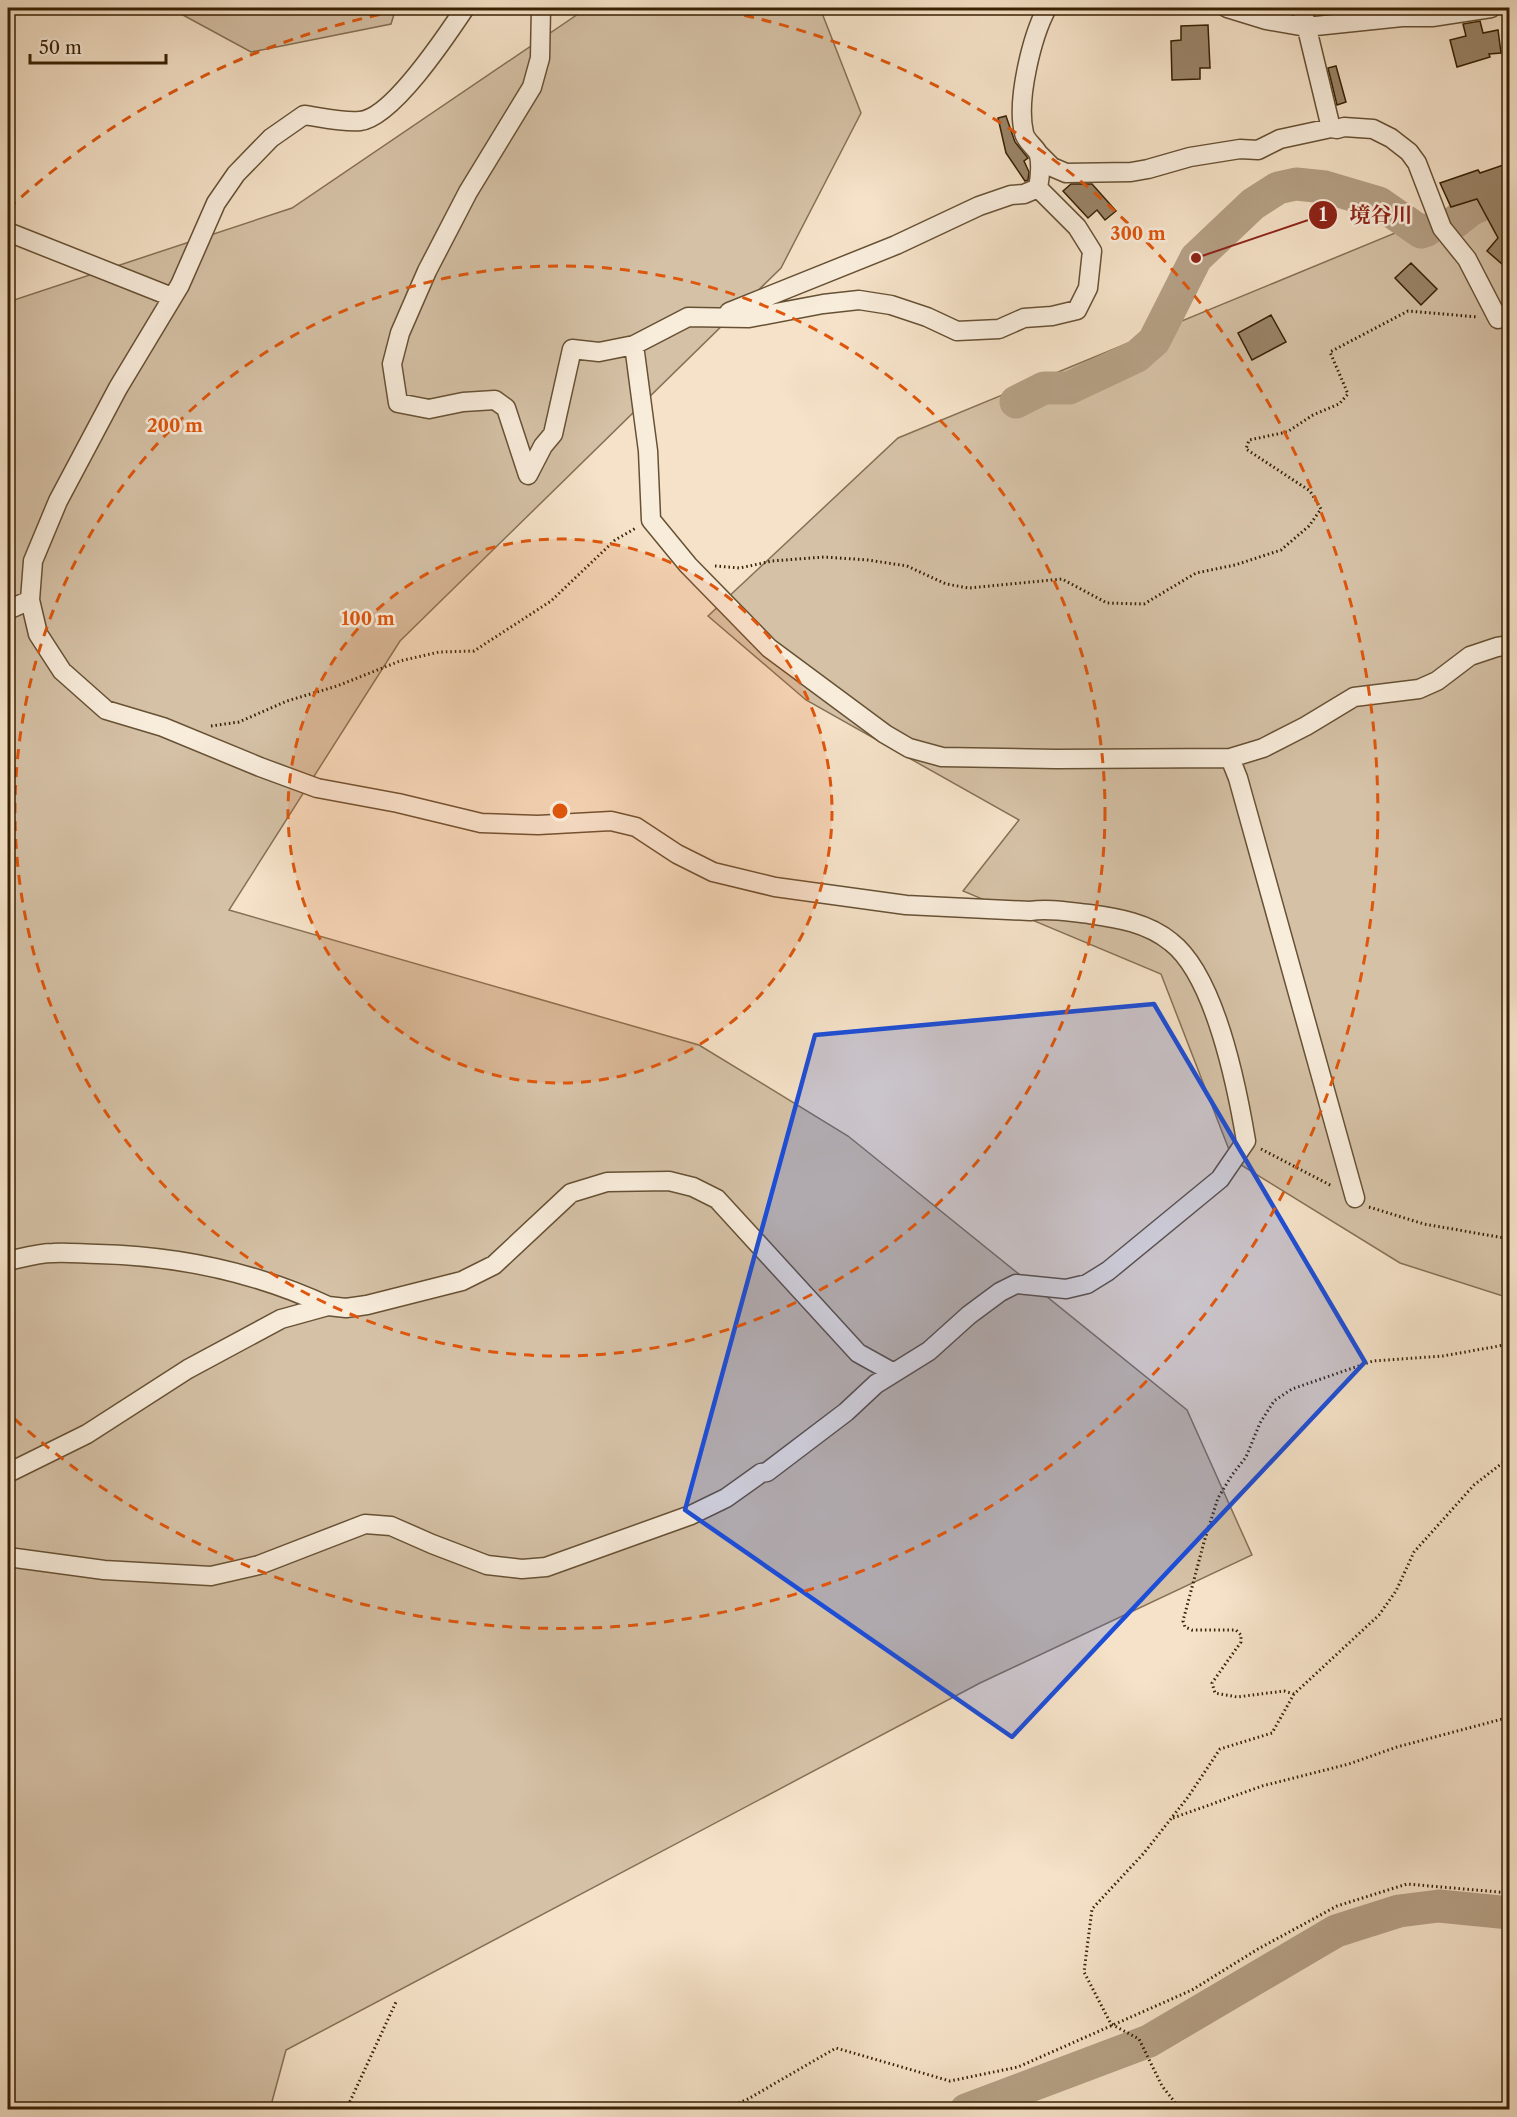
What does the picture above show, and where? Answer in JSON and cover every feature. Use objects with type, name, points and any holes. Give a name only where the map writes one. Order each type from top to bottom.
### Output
[{"type":"street","points":[[8,1557],[104,1570],[211,1576],[259,1565],[365,1524],[391,1526],[487,1565],[522,1569],[546,1567],[691,1515],[726,1498],[761,1473],[767,1472],[846,1412],[876,1384],[929,1351],[1000,1292],[1016,1284],[1066,1289],[1087,1284],[1108,1271],[1221,1179],[1246,1141],[1236,1083],[1213,1010],[1192,963],[1172,942],[1122,918],[1047,909],[1030,911],[906,905],[775,887],[712,872],[677,854],[636,827],[611,820],[538,825],[481,823],[399,803],[317,788],[163,727],[106,710],[62,671],[38,634],[30,600],[33,561],[58,501],[118,388],[180,285],[216,203],[236,174],[271,138],[304,115],[360,121],[374,116],[400,94],[442,42],[465,8]]},
{"type":"street","points":[[541,8],[540,58],[532,87],[468,192],[427,271],[400,333],[392,364],[398,403],[429,409],[463,402],[495,400],[506,408],[528,475],[543,446],[553,434],[572,349],[599,352],[634,345],[688,317],[749,318],[823,304],[859,300],[891,305],[927,317],[957,331],[999,329],[1024,318],[1052,316],[1077,310],[1088,288],[1092,251],[1077,227],[1038,188],[1039,154]]},
{"type":"street","points":[[1047,8],[1032,48],[1021,116],[1024,136],[1052,167],[1066,173],[1131,172],[1190,157],[1240,149],[1258,150],[1280,139],[1331,128],[1373,129],[1391,138],[1409,152],[1417,163],[1443,228],[1467,259],[1498,319]]},
{"type":"street","points":[[1227,8],[1266,20],[1306,27],[1402,17],[1432,17],[1491,8]]},
{"type":"street","points":[[1302,8],[1331,128]]},
{"type":"street","points":[[714,317],[849,265],[979,206],[1038,188]]},
{"type":"street","points":[[8,232],[172,297]]},
{"type":"street","points":[[634,345],[648,451],[651,520],[688,565],[769,648],[885,734],[909,748],[942,757],[1230,758],[1263,748],[1306,726],[1354,697],[1419,689],[1437,681],[1470,656],[1509,645]]},
{"type":"street","points":[[8,610],[30,600]]},
{"type":"street","points":[[1230,758],[1238,778],[1354,1198]]},
{"type":"street","points":[[8,1261],[51,1252],[139,1255],[194,1263],[250,1275],[328,1306],[346,1308],[367,1305],[462,1281],[494,1265],[571,1193],[607,1182],[669,1181],[693,1187],[717,1199],[858,1353],[894,1373]]},
{"type":"street","points":[[8,1473],[87,1434],[188,1369],[281,1319],[328,1306]]},
{"type":"path","points":[[688,565],[740,568],[772,561],[824,557],[868,560],[907,566],[946,584],[969,588],[1062,579],[1107,603],[1144,604],[1196,573],[1235,565],[1281,550],[1309,526],[1321,509],[1310,491],[1246,449],[1250,440],[1287,432],[1313,415],[1340,404],[1348,394],[1330,352],[1408,311],[1498,319]]},
{"type":"path","points":[[210,727],[239,722],[287,701],[337,686],[400,661],[439,652],[474,651],[551,601],[615,540],[651,520]]},
{"type":"path","points":[[1246,1141],[1367,1206],[1424,1224],[1509,1239]]},
{"type":"path","points":[[1294,1694],[1284,1691],[1237,1697],[1215,1694],[1212,1683],[1241,1642],[1241,1635],[1236,1630],[1192,1630],[1185,1627],[1182,1621],[1218,1498],[1246,1457],[1260,1423],[1274,1401],[1292,1389],[1374,1361],[1443,1356],[1509,1344]]},
{"type":"path","points":[[1181,2109],[1162,2086],[1139,2039],[1111,2024],[1084,1972],[1092,1909],[1144,1853],[1188,1797],[1220,1749],[1272,1733],[1294,1694],[1379,1616],[1396,1591],[1414,1552],[1473,1485],[1509,1457]]},
{"type":"path","points":[[1171,1818],[1262,1786],[1349,1764],[1397,1747],[1509,1717]]},
{"type":"path","points":[[722,2109],[748,2099],[836,2048],[950,2081],[1018,2067],[1192,1990],[1258,1949],[1337,1906],[1407,1884],[1509,1893]]},
{"type":"path","points":[[346,2109],[396,2001]]},
{"type":"highlighted area","points":[[1154,1004],[1365,1362],[1012,1737],[685,1510],[815,1035]]},
{"type":"shaded area","points":[[170,8],[396,8],[391,24],[251,52]]},
{"type":"shaded area","points":[[587,8],[820,8],[861,113],[781,268],[400,641],[229,910],[699,1045],[848,1136],[1187,1410],[1252,1555],[980,1683],[286,2050],[270,2109],[8,2109],[8,302],[292,208]]},
{"type":"shaded area","points":[[1509,186],[1509,1298],[1400,1263],[1233,1160],[1161,974],[963,891],[1019,820],[806,700],[708,616],[898,438]]},
{"type":"building","points":[[1480,21],[1483,33],[1498,30],[1501,53],[1489,54],[1490,57],[1457,67],[1450,40],[1466,36],[1463,24]]},
{"type":"building","points":[[1208,25],[1210,68],[1200,68],[1200,79],[1172,80],[1171,41],[1181,40],[1181,26]]},
{"type":"building","points":[[1336,66],[1346,102],[1337,105],[1328,68]]},
{"type":"building","points":[[1006,116],[1015,142],[1028,158],[1024,161],[1029,172],[1028,180],[1025,181],[1006,153],[998,118]]},
{"type":"building","points":[[1509,163],[1509,270],[1487,251],[1498,238],[1477,199],[1451,207],[1440,183],[1478,170],[1480,173]]},
{"type":"building","points":[[1071,184],[1092,184],[1116,211],[1105,220],[1097,210],[1088,218],[1063,191]]},
{"type":"building","points":[[1411,263],[1437,289],[1421,305],[1395,278]]},
{"type":"building","points":[[1271,315],[1286,342],[1252,360],[1238,333]]},
{"type":"waterway","points":[[1016,402],[1044,388],[1069,388],[1137,356],[1154,341],[1196,258],[1253,204],[1278,188],[1296,184],[1325,187],[1379,203],[1421,232],[1427,230]]},
{"type":"waterway","points":[[1455,222],[1470,210],[1510,192]]},
{"type":"waterway","points":[[966,2110],[1149,2041],[1336,1931],[1399,1911],[1439,1906],[1510,1913]]},
{"type":"place","name":"境谷川","points":[[1196,258]]}]
